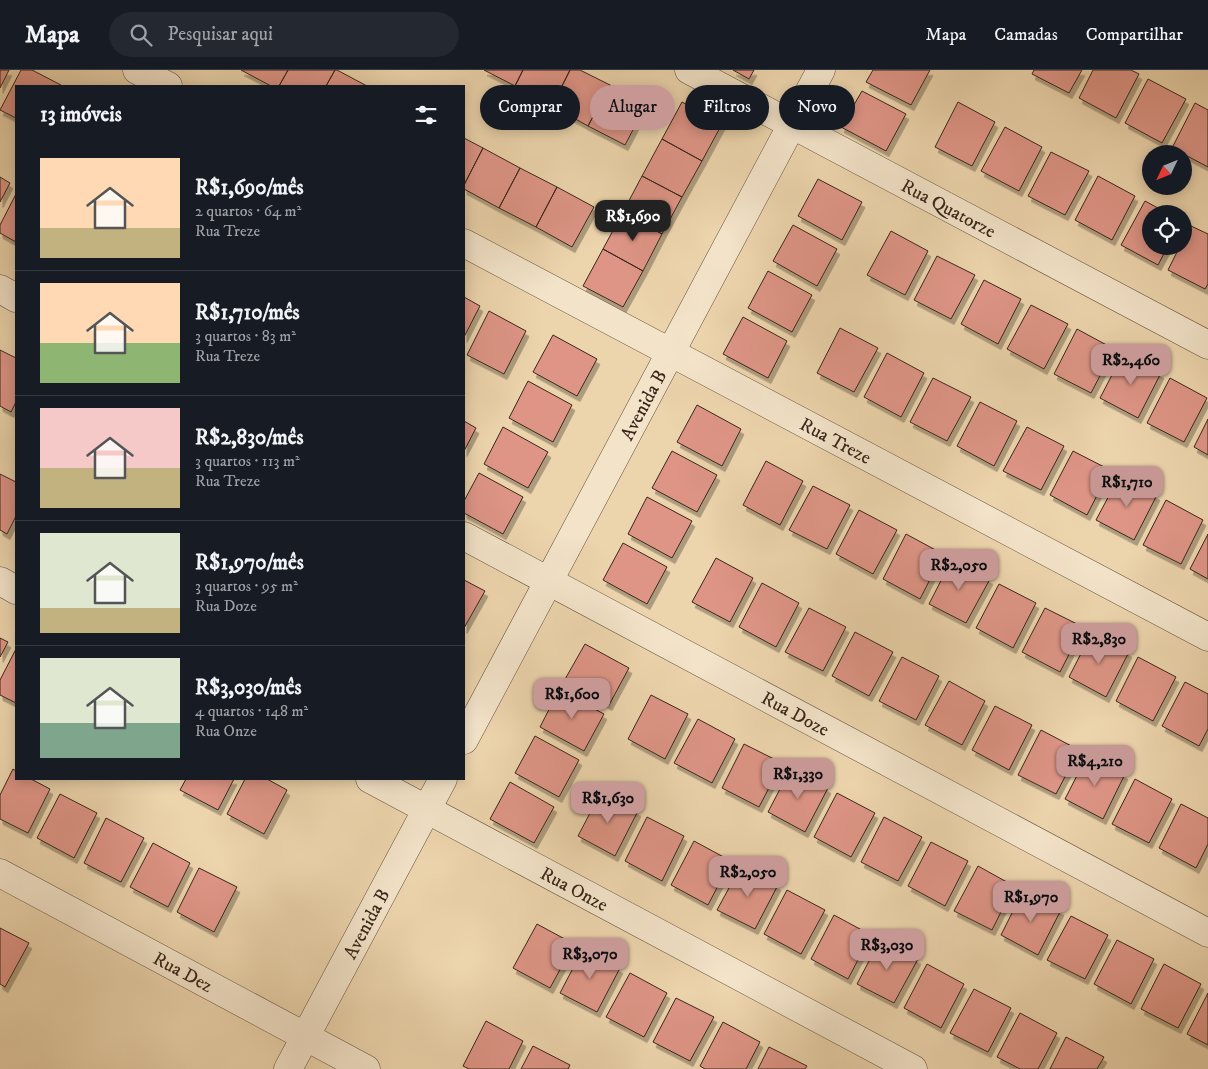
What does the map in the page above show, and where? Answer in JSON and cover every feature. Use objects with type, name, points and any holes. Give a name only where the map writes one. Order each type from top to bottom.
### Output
[{"type":"street","points":[[137,70],[166,85]]},
{"type":"street","name":"Rua Quatorze","points":[[689,70],[779,117]]},
{"type":"street","name":"Avenida B","points":[[813,85],[821,70]]},
{"type":"street","name":"Avenida B","points":[[465,738],[789,130]]},
{"type":"street","name":"Rua Quatorze","points":[[803,130],[1208,345]]},
{"type":"street","name":"Rua Treze","points":[[465,244],[1208,637]]},
{"type":"street","points":[[0,289],[15,297]]},
{"type":"street","name":"Rua Doze","points":[[465,537],[1208,933]]},
{"type":"street","points":[[0,581],[15,589]]},
{"type":"street","name":"Rua Onze","points":[[372,780],[913,1069]]},
{"type":"street","name":"Avenida B","points":[[288,1069],[442,780]]},
{"type":"street","name":"Rua Dez","points":[[0,873],[366,1069]]},
{"type":"building","points":[[0,70],[9,70],[0,88]]},
{"type":"building","points":[[21,70],[32,70],[61,85],[15,85],[15,118],[0,110]]},
{"type":"building","points":[[241,70],[288,70],[280,85],[269,85]]},
{"type":"building","points":[[288,70],[335,70],[327,85],[280,85]]},
{"type":"building","points":[[335,70],[337,70],[365,85],[327,85]]},
{"type":"building","points":[[484,70],[523,70],[516,85]]},
{"type":"building","points":[[523,70],[570,70],[562,85],[516,85]]},
{"type":"building","points":[[570,70],[580,70],[610,85],[590,85],[590,122],[588,126],[580,122],[580,85],[562,85]]},
{"type":"building","points":[[733,70],[754,70],[749,79]]},
{"type":"building","points":[[873,70],[930,70],[911,105],[866,82]]},
{"type":"building","points":[[1034,70],[1082,70],[1069,93],[1032,74]]},
{"type":"building","points":[[1093,70],[1131,70],[1139,74],[1116,118],[1079,98]]},
{"type":"building","points":[[1148,79],[1186,99],[1162,143],[1125,123]]},
{"type":"building","points":[[862,91],[906,114],[886,151],[847,130],[855,130],[855,103]]},
{"type":"building","points":[[682,102],[685,104],[685,130],[719,130],[702,161],[662,139],[667,130],[675,130],[675,115]]},
{"type":"building","points":[[958,102],[995,122],[972,166],[935,147]]},
{"type":"building","points":[[1195,103],[1208,110],[1208,167],[1192,159],[1192,145],[1174,145]]},
{"type":"building","points":[[1005,127],[1042,147],[1019,191],[981,171]]},
{"type":"building","points":[[596,130],[633,130],[625,145]]},
{"type":"building","points":[[465,139],[483,148],[465,183]]},
{"type":"building","points":[[662,139],[702,161],[682,197],[642,176]]},
{"type":"building","points":[[483,148],[520,168],[499,208],[465,190],[465,183]]},
{"type":"building","points":[[1051,152],[1089,171],[1065,215],[1028,196]]},
{"type":"building","points":[[520,168],[557,187],[536,227],[499,208]]},
{"type":"building","points":[[642,176],[682,197],[662,234],[623,212]]},
{"type":"building","points":[[1098,176],[1135,196],[1112,240],[1075,220]]},
{"type":"building","points":[[0,177],[10,183],[0,202]]},
{"type":"building","points":[[818,179],[862,202],[842,240],[798,216]]},
{"type":"building","points":[[557,187],[594,207],[572,247],[536,227]]},
{"type":"building","points":[[15,196],[15,241],[0,233],[0,225]]},
{"type":"building","points":[[1145,201],[1152,205],[1143,205]]},
{"type":"building","points":[[1142,206],[1142,255],[1163,255],[1158,265],[1121,245]]},
{"type":"building","points":[[623,212],[662,234],[643,271],[603,249]]},
{"type":"building","points":[[793,225],[837,249],[817,286],[773,261]]},
{"type":"building","points":[[1192,226],[1208,234],[1208,284],[1205,289],[1168,270],[1176,255],[1192,255]]},
{"type":"building","points":[[891,231],[928,251],[905,295],[867,275]]},
{"type":"building","points":[[603,249],[643,271],[623,307],[583,286]]},
{"type":"building","points":[[937,256],[975,275],[951,319],[914,300]]},
{"type":"building","points":[[768,271],[812,295],[792,332],[748,308]]},
{"type":"building","points":[[984,280],[1021,299],[998,344],[961,324]]},
{"type":"building","points":[[465,298],[480,306],[465,335]]},
{"type":"building","points":[[1031,305],[1068,324],[1044,369],[1007,349]]},
{"type":"building","points":[[489,311],[526,331],[504,374],[467,355]]},
{"type":"building","points":[[743,317],[787,341],[768,378],[723,354]]},
{"type":"building","points":[[840,328],[878,348],[854,392],[817,373]]},
{"type":"building","points":[[1077,329],[1114,349],[1091,393],[1054,374]]},
{"type":"building","points":[[553,335],[597,359],[577,396],[533,372]]},
{"type":"building","points":[[0,350],[15,358],[15,404],[11,412],[0,406]]},
{"type":"building","points":[[887,353],[924,373],[901,417],[864,397]]},
{"type":"building","points":[[1123,354],[1161,373],[1138,418],[1100,398]]},
{"type":"building","points":[[933,378],[971,397],[947,441],[910,422]]},
{"type":"building","points":[[1170,378],[1207,398],[1184,442],[1147,423]]},
{"type":"building","points":[[528,381],[572,405],[553,442],[509,418]]},
{"type":"building","points":[[980,402],[1017,421],[994,466],[957,446]]},
{"type":"building","points":[[697,405],[741,429],[722,466],[677,442]]},
{"type":"building","points":[[1208,419],[1208,455],[1194,447]]},
{"type":"building","points":[[465,422],[476,428],[465,449]]},
{"type":"building","points":[[503,427],[548,452],[528,488],[484,464]]},
{"type":"building","points":[[1027,427],[1064,446],[1041,490],[1003,471]]},
{"type":"building","points":[[672,451],[717,475],[697,512],[652,488]]},
{"type":"building","points":[[1073,451],[1110,470],[1087,515],[1050,495]]},
{"type":"building","points":[[766,461],[803,481],[780,525],[743,505]]},
{"type":"building","points":[[479,473],[523,497],[503,534],[465,514],[465,499]]},
{"type":"building","points":[[0,474],[15,482],[15,518],[7,534],[0,530]]},
{"type":"building","points":[[1120,475],[1157,495],[1134,540],[1096,520]]},
{"type":"building","points":[[813,486],[850,505],[827,549],[789,530]]},
{"type":"building","points":[[647,497],[692,521],[672,558],[628,534]]},
{"type":"building","points":[[1166,500],[1203,520],[1181,564],[1143,545]]},
{"type":"building","points":[[859,510],[897,530],[873,574],[836,554]]},
{"type":"building","points":[[906,534],[943,554],[920,599],[883,579]]},
{"type":"building","points":[[1208,534],[1208,579],[1190,569]]},
{"type":"building","points":[[623,543],[667,567],[647,604],[603,580]]},
{"type":"building","points":[[716,558],[753,578],[730,622],[692,602]]},
{"type":"building","points":[[952,559],[990,579],[966,623],[929,604]]},
{"type":"building","points":[[465,581],[485,591],[465,626]]},
{"type":"building","points":[[762,583],[799,603],[776,647],[739,627]]},
{"type":"building","points":[[999,584],[1036,603],[1013,648],[976,628]]},
{"type":"building","points":[[809,608],[846,627],[823,671],[785,652]]},
{"type":"building","points":[[1045,608],[1083,627],[1060,672],[1022,652]]},
{"type":"building","points":[[855,632],[893,652],[869,696],[832,676]]},
{"type":"building","points":[[1092,632],[1129,652],[1106,697],[1069,677]]},
{"type":"building","points":[[0,638],[8,642],[0,657]]},
{"type":"building","points":[[585,644],[629,668],[609,705],[564,681]]},
{"type":"building","points":[[15,651],[15,702],[0,695],[0,680]]},
{"type":"building","points":[[902,657],[939,676],[916,720],[879,701]]},
{"type":"building","points":[[1138,657],[1176,677],[1153,721],[1116,701]]},
{"type":"building","points":[[949,681],[985,701],[962,745],[925,725]]},
{"type":"building","points":[[1185,682],[1208,694],[1208,729],[1199,746],[1162,726]]},
{"type":"building","points":[[559,690],[604,714],[584,751],[540,727]]},
{"type":"building","points":[[651,695],[688,714],[665,759],[628,739]]},
{"type":"building","points":[[995,706],[1032,725],[1009,770],[972,750]]},
{"type":"building","points":[[698,719],[735,739],[712,783],[674,763]]},
{"type":"building","points":[[1041,730],[1079,750],[1056,794],[1018,775]]},
{"type":"building","points":[[535,736],[579,760],[559,797],[515,773]]},
{"type":"building","points":[[744,744],[782,763],[759,807],[722,788]]},
{"type":"building","points":[[1088,754],[1125,774],[1103,819],[1065,799]]},
{"type":"building","points":[[791,768],[828,788],[805,832],[768,812]]},
{"type":"building","points":[[13,769],[15,770],[15,780],[33,780],[50,789],[28,833],[0,819],[0,795]]},
{"type":"building","points":[[1135,779],[1172,799],[1149,843],[1112,824]]},
{"type":"building","points":[[185,780],[233,780],[218,810],[180,790]]},
{"type":"building","points":[[244,780],[269,780],[287,790],[264,834],[227,814]]},
{"type":"building","points":[[510,782],[554,807],[534,843],[490,819]]},
{"type":"building","points":[[601,792],[638,811],[615,856],[578,836]]},
{"type":"building","points":[[837,793],[875,813],[851,857],[814,837]]},
{"type":"building","points":[[60,794],[97,813],[74,858],[37,838]]},
{"type":"building","points":[[1181,804],[1208,818],[1208,844],[1196,868],[1159,848]]},
{"type":"building","points":[[647,817],[684,836],[662,881],[625,861]]},
{"type":"building","points":[[884,817],[922,837],[898,881],[861,862]]},
{"type":"building","points":[[106,818],[144,838],[121,882],[84,863]]},
{"type":"building","points":[[694,841],[731,861],[708,905],[671,885]]},
{"type":"building","points":[[931,842],[968,861],[945,906],[908,886]]},
{"type":"building","points":[[153,843],[190,863],[168,907],[130,887]]},
{"type":"building","points":[[741,866],[778,885],[755,929],[717,910]]},
{"type":"building","points":[[978,866],[1014,886],[992,930],[954,911]]},
{"type":"building","points":[[199,868],[237,887],[214,932],[177,912]]},
{"type":"building","points":[[787,890],[825,910],[801,954],[764,934]]},
{"type":"building","points":[[1023,891],[1061,910],[1038,955],[1001,935]]},
{"type":"building","points":[[834,915],[871,935],[848,979],[811,959]]},
{"type":"building","points":[[1071,916],[1108,935],[1085,979],[1047,960]]},
{"type":"building","points":[[537,924],[574,944],[550,988],[513,968]]},
{"type":"building","points":[[0,928],[29,943],[5,987],[0,984]]},
{"type":"building","points":[[880,940],[918,959],[894,1003],[857,984]]},
{"type":"building","points":[[1117,940],[1154,959],[1131,1004],[1094,984]]},
{"type":"building","points":[[583,949],[620,968],[597,1012],[560,993]]},
{"type":"building","points":[[927,964],[964,984],[941,1028],[904,1008]]},
{"type":"building","points":[[1164,964],[1201,984],[1178,1028],[1141,1009]]},
{"type":"building","points":[[630,973],[667,993],[644,1037],[606,1017]]},
{"type":"building","points":[[974,989],[1011,1008],[988,1052],[950,1033]]},
{"type":"building","points":[[1208,993],[1208,1045],[1187,1034]]},
{"type":"building","points":[[676,998],[714,1017],[690,1061],[653,1042]]},
{"type":"building","points":[[1020,1013],[1057,1033],[1038,1069],[1020,1069],[997,1057]]},
{"type":"building","points":[[486,1021],[523,1041],[509,1069],[469,1069],[463,1066]]},
{"type":"building","points":[[723,1022],[760,1042],[746,1069],[705,1069],[700,1066]]},
{"type":"building","points":[[1066,1037],[1104,1057],[1097,1069],[1050,1069]]},
{"type":"building","points":[[533,1046],[570,1065],[568,1069],[521,1069]]},
{"type":"building","points":[[769,1047],[807,1066],[805,1069],[758,1069]]}]
